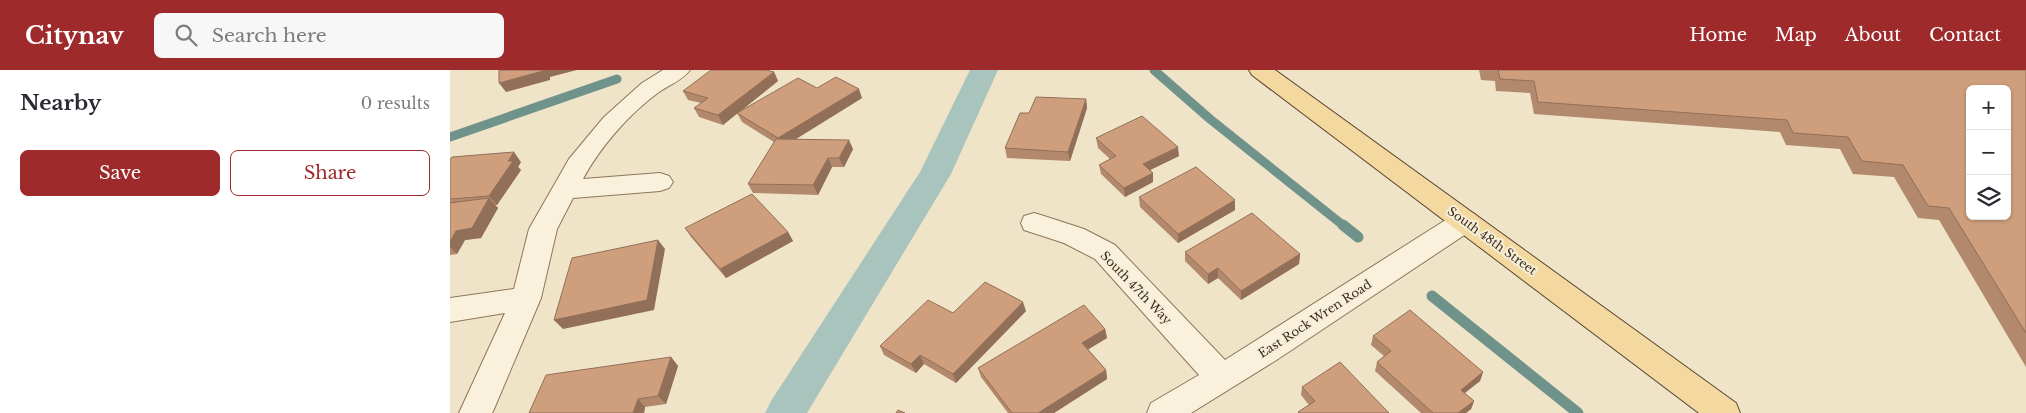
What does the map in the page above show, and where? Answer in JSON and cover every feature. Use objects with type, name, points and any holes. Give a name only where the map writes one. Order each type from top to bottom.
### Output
[{"type":"main road","name":"South 48th Street","points":[[1260,70],[1724,413]]},
{"type":"street","points":[[474,413],[483,399],[526,298],[543,229],[563,190],[578,165],[612,122],[650,88],[679,70]]},
{"type":"street","points":[[563,190],[660,182]]},
{"type":"street","name":"East Rock Wren Road","points":[[1163,413],[1222,378],[1465,221]]},
{"type":"street","name":"South 47th Way","points":[[1034,223],[1074,236],[1106,252],[1222,378]]},
{"type":"street","points":[[450,310],[526,298]]},
{"type":"building","points":[[499,70],[543,70],[543,71],[499,83]]},
{"type":"building","points":[[711,70],[766,70],[774,72],[718,115],[694,108],[708,98],[683,91]]},
{"type":"building","points":[[1498,70],[2026,70],[2026,333],[1949,208],[1928,206],[1903,165],[1862,161],[1848,137],[1793,133],[1787,120],[1538,102],[1534,81],[1500,79]]},
{"type":"building","points":[[836,77],[859,89],[778,138],[737,113],[798,78],[817,88]]},
{"type":"building","points":[[1036,97],[1086,99],[1068,152],[1005,148],[1020,113],[1029,113]]},
{"type":"building","points":[[1142,116],[1178,147],[1143,164],[1153,173],[1124,188],[1099,165],[1116,156],[1096,138]]},
{"type":"building","points":[[776,139],[849,140],[839,158],[828,158],[813,185],[748,184]]},
{"type":"building","points":[[514,152],[508,161],[513,161],[489,196],[450,199],[450,159],[452,157]]},
{"type":"building","points":[[1196,167],[1235,200],[1178,234],[1139,197]]},
{"type":"building","points":[[752,194],[788,232],[720,269],[685,228]]},
{"type":"building","points":[[489,198],[472,228],[456,231],[450,242],[450,203]]},
{"type":"building","points":[[1252,213],[1300,254],[1241,291],[1218,268],[1208,274],[1185,252]]},
{"type":"building","points":[[658,240],[647,300],[554,320],[572,258]]},
{"type":"building","points":[[985,282],[1023,302],[953,374],[920,355],[911,364],[880,346],[928,300],[953,313]]},
{"type":"building","points":[[1084,305],[1105,329],[1082,343],[1106,370],[1038,413],[1012,413],[978,368]]},
{"type":"building","points":[[1410,310],[1483,372],[1461,390],[1474,401],[1458,413],[1433,413],[1377,362],[1391,351],[1373,336]]},
{"type":"building","points":[[671,357],[658,396],[638,399],[633,413],[529,413],[546,375]]},
{"type":"building","points":[[1340,362],[1389,413],[1298,412],[1315,401],[1302,387]]},
{"type":"waterway","points":[[785,413],[935,174],[984,70]]},
{"type":"waterway","points":[[1154,70],[1210,119],[1344,226]]},
{"type":"waterway","points":[[450,137],[617,79]]},
{"type":"waterway","points":[[1343,225],[1358,237]]},
{"type":"waterway","points":[[1432,296],[1578,413]]}]
